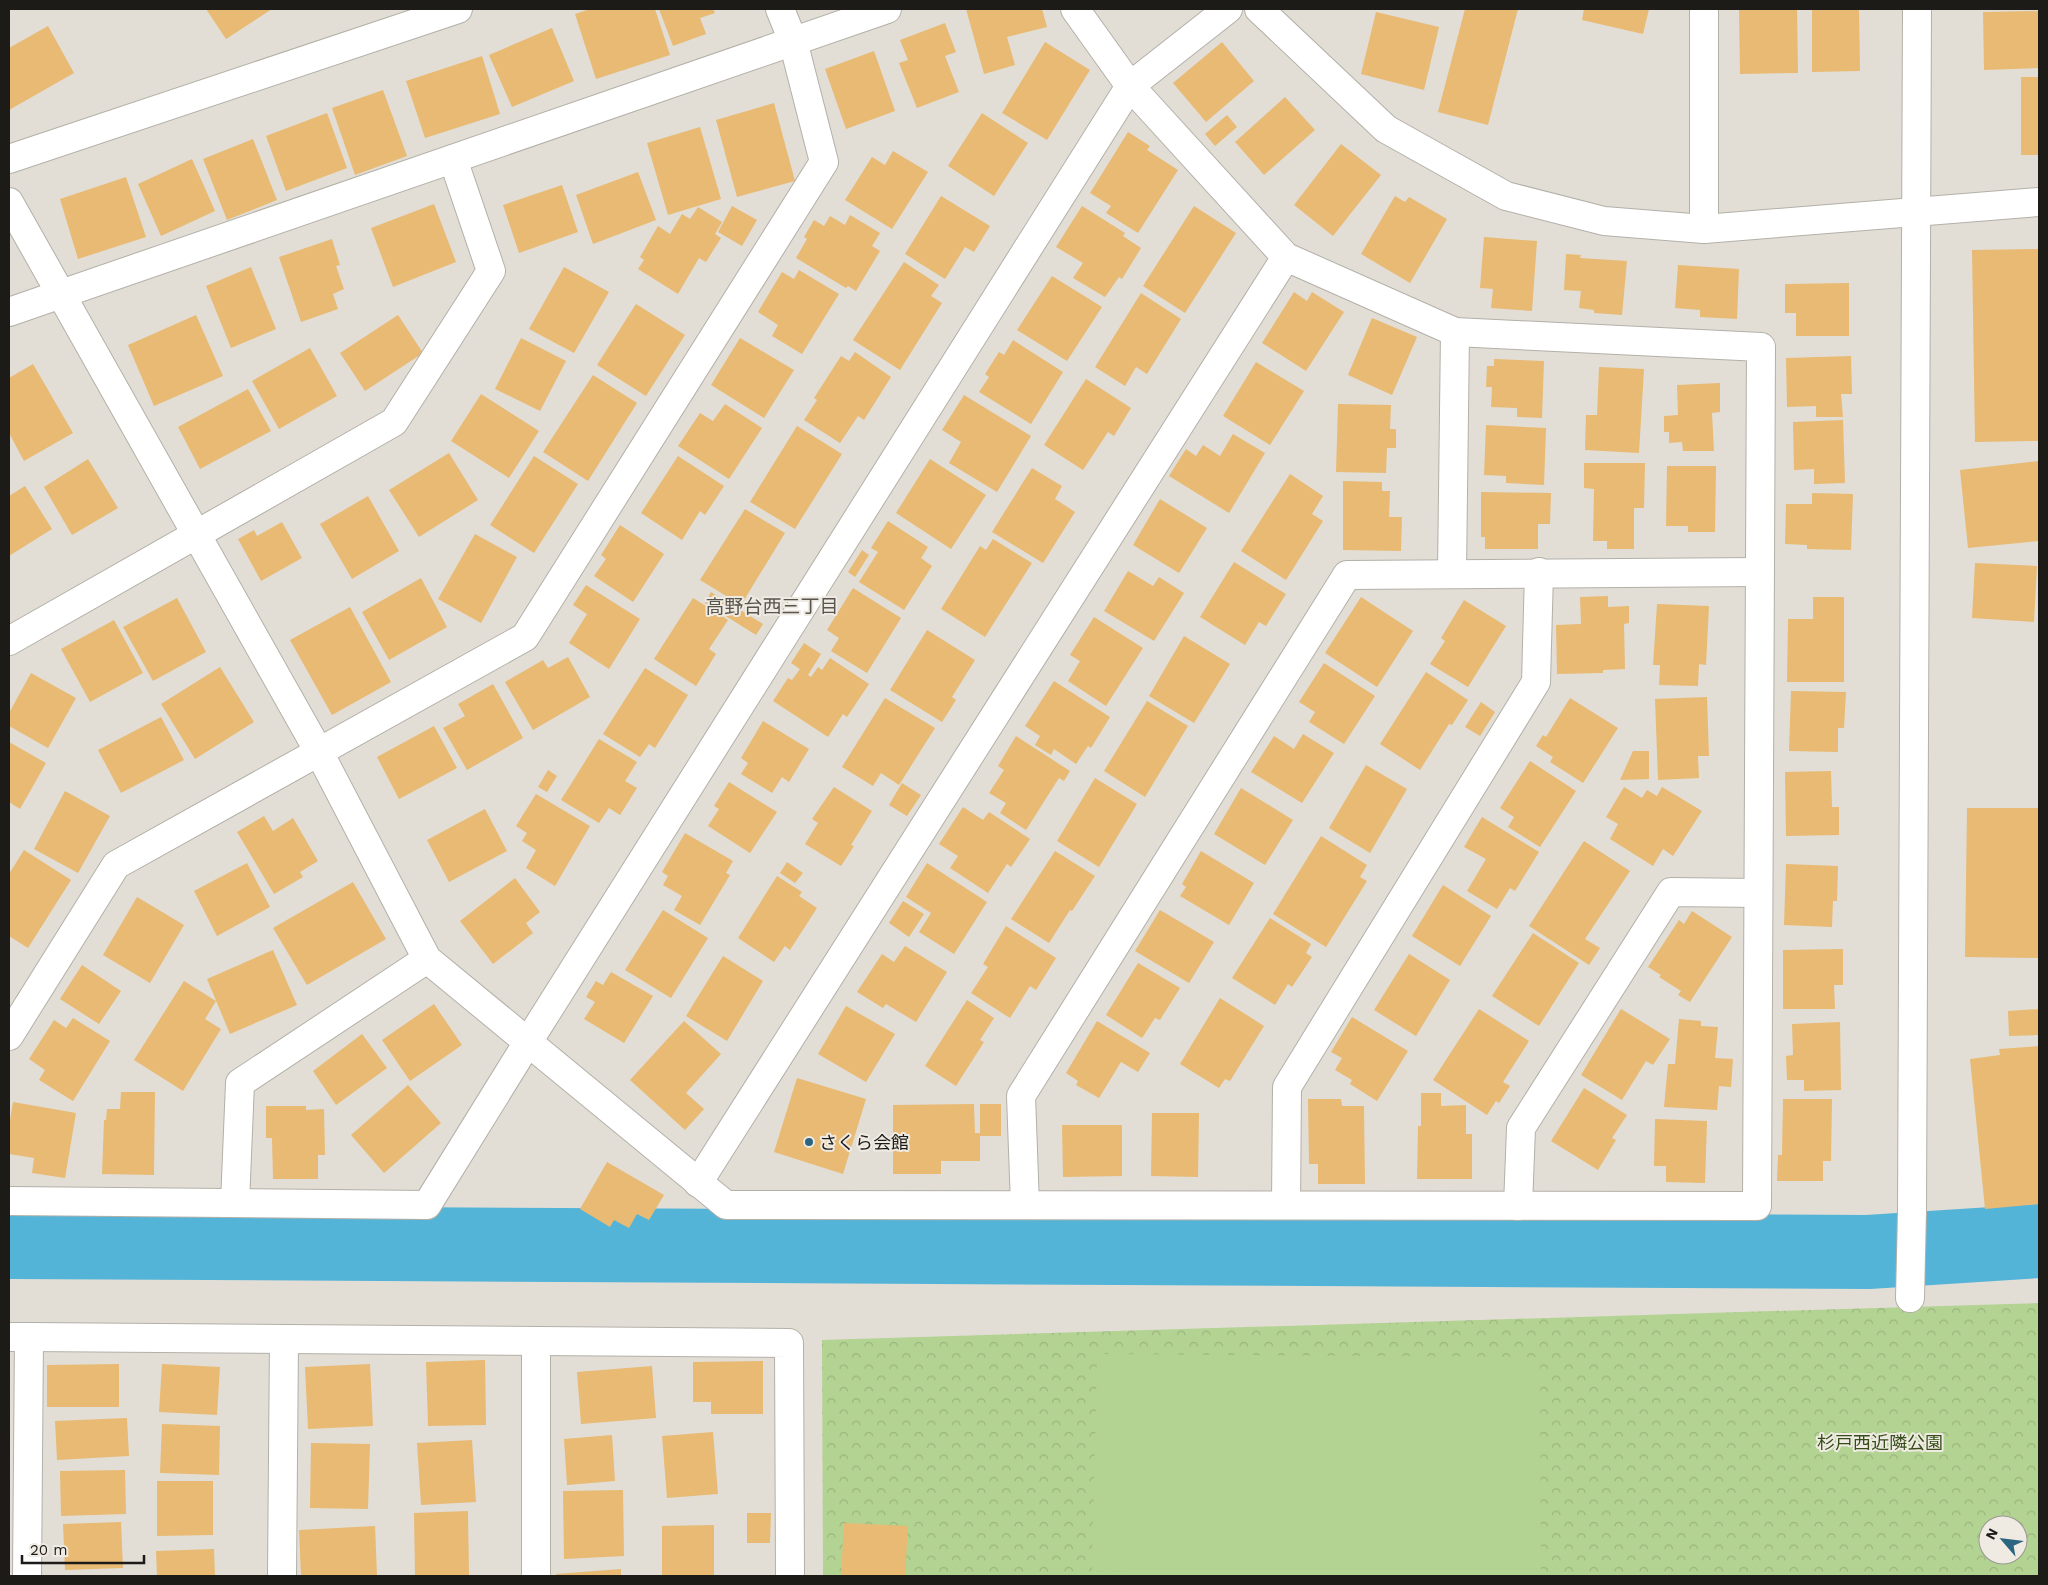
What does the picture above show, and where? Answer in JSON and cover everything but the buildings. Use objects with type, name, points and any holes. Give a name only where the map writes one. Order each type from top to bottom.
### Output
[{"type":"street","points":[[9,159],[458,9]]},
{"type":"street","points":[[9,1036],[116,865],[525,637],[824,162],[793,41],[780,9]]},
{"type":"street","points":[[9,312],[886,9]]},
{"type":"street","points":[[9,202],[319,752],[427,959],[726,1205],[1756,1206],[1761,347],[1455,332],[1286,257],[1130,86],[1075,9]]},
{"type":"street","points":[[9,1201],[427,1205],[1130,86],[1228,9]]},
{"type":"street","points":[[1259,9],[1386,129],[1506,196],[1604,221],[1704,229],[2039,202]]},
{"type":"street","points":[[1704,9],[1704,229]]},
{"type":"street","points":[[1910,1298],[1917,9]]},
{"type":"street","points":[[9,641],[394,422],[491,271],[454,158]]},
{"type":"street","points":[[698,1182],[1286,257]]},
{"type":"street","points":[[1452,573],[1455,332]]},
{"type":"street","points":[[1025,1205],[1021,1096],[1347,575],[1539,572],[1760,572]]},
{"type":"street","points":[[1286,1205],[1287,1087],[1536,682],[1539,572]]},
{"type":"street","points":[[1518,1206],[1521,1128],[1671,892],[1758,893]]},
{"type":"street","points":[[235,1203],[240,1083],[427,959]]},
{"type":"street","points":[[27,1576],[19,1337],[789,1343],[790,1576]]},
{"type":"street","points":[[282,1576],[284,1339]]},
{"type":"street","points":[[536,1341],[536,1576]]},
{"type":"green space","name":"杉戸西近隣公園","points":[[2039,1303],[2039,1576],[823,1576],[822,1340]]},
{"type":"green space","points":[[1097,1354],[1540,1357],[1541,1576],[1381,1576],[1092,1571]]},
{"type":"waterway","points":[[9,1242],[1868,1252],[2039,1241]]},
{"type":"place","name":"さくら会館","points":[[809,1142]]},
{"type":"district","name":"高野台西三丁目","points":[[772,606]]}]
